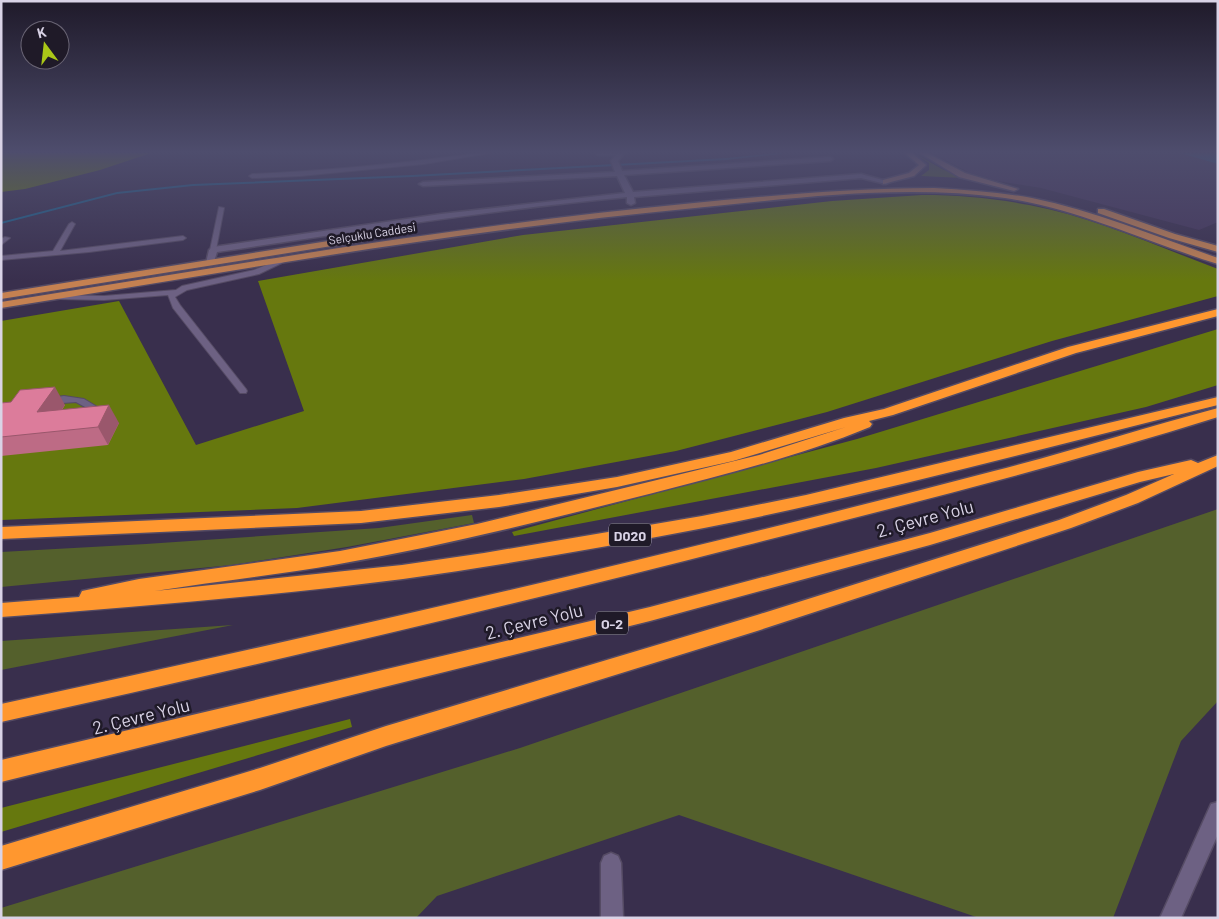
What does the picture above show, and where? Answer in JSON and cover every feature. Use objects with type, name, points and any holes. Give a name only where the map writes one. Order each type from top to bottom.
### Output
[{"type":"highway","points":[[1,533],[361,517],[500,501],[617,482],[733,456],[849,421],[888,412],[1072,350],[1218,312]]},
{"type":"highway","name":"D020","points":[[1,610],[125,601],[402,572],[568,546],[806,501],[1218,401]]},
{"type":"highway","points":[[33,608],[165,581],[292,565],[403,547],[514,523],[686,479],[830,439],[888,412]]},
{"type":"highway","name":"2. Çevre Yolu","points":[[1,713],[356,634],[658,562],[887,504],[1152,433],[1218,412]]},
{"type":"highway","points":[[1,858],[260,779],[386,736],[757,623],[1065,524],[1132,499],[1218,459]]},
{"type":"highway","name":"2. Çevre Yolu","points":[[1,771],[650,614],[930,539],[1138,477],[1218,459]]},
{"type":"main road","points":[[492,219],[631,199],[678,196]]},
{"type":"main road","name":"Selçuklu Caddesi","points":[[1,306],[454,233],[564,218],[806,196]]},
{"type":"main road","name":"Selçuklu Caddesi","points":[[998,196],[1037,202],[1080,213],[1218,261]]},
{"type":"main road","points":[[1042,196],[1092,208],[1172,236],[1218,249]]},
{"type":"main road","name":"Selçuklu Caddesi","points":[[1,296],[420,230]]},
{"type":"street","points":[[210,263],[212,250],[441,216],[631,199],[630,196]]},
{"type":"street","points":[[1170,918],[1218,811]]},
{"type":"street","points":[[611,863],[612,918]]},
{"type":"lane","points":[[212,250],[221,208]]},
{"type":"lane","points":[[55,253],[72,224]]},
{"type":"lane","points":[[1,258],[183,238]]},
{"type":"lane","points":[[243,391],[176,306],[171,296],[202,283],[256,272],[284,260]]},
{"type":"lane","points":[[58,297],[104,298],[178,292]]},
{"type":"lane","points":[[43,401],[70,398],[83,400],[99,412]]},
{"type":"shaded area","points":[[1071,196],[1218,196],[1218,222],[1199,230]]},
{"type":"green space","points":[[909,196],[976,197],[1053,210],[1101,224],[1218,269],[1218,296],[1052,341],[827,412],[676,451],[524,479],[297,508],[1,520],[1,321],[119,301],[196,445],[304,411],[258,281],[523,235],[832,201]]},
{"type":"green space","points":[[1218,329],[1218,385],[1146,407],[876,468],[514,536],[512,532],[857,439]]},
{"type":"green space","points":[[1218,509],[1218,701],[1181,741],[1113,918],[979,918],[679,815],[437,896],[416,918],[1,918],[1,908],[520,748]]},
{"type":"green space","points":[[472,515],[474,523],[347,547],[232,565],[1,587],[1,552],[379,528]]},
{"type":"green space","points":[[233,625],[1,670],[1,641]]},
{"type":"green space","points":[[350,719],[352,727],[1,832],[1,808]]},
{"type":"building","points":[[55,387],[37,412],[109,405],[98,427],[1,437],[1,403],[11,402],[20,390]]},
{"type":"waterway","points":[[1,223],[106,196]]}]
